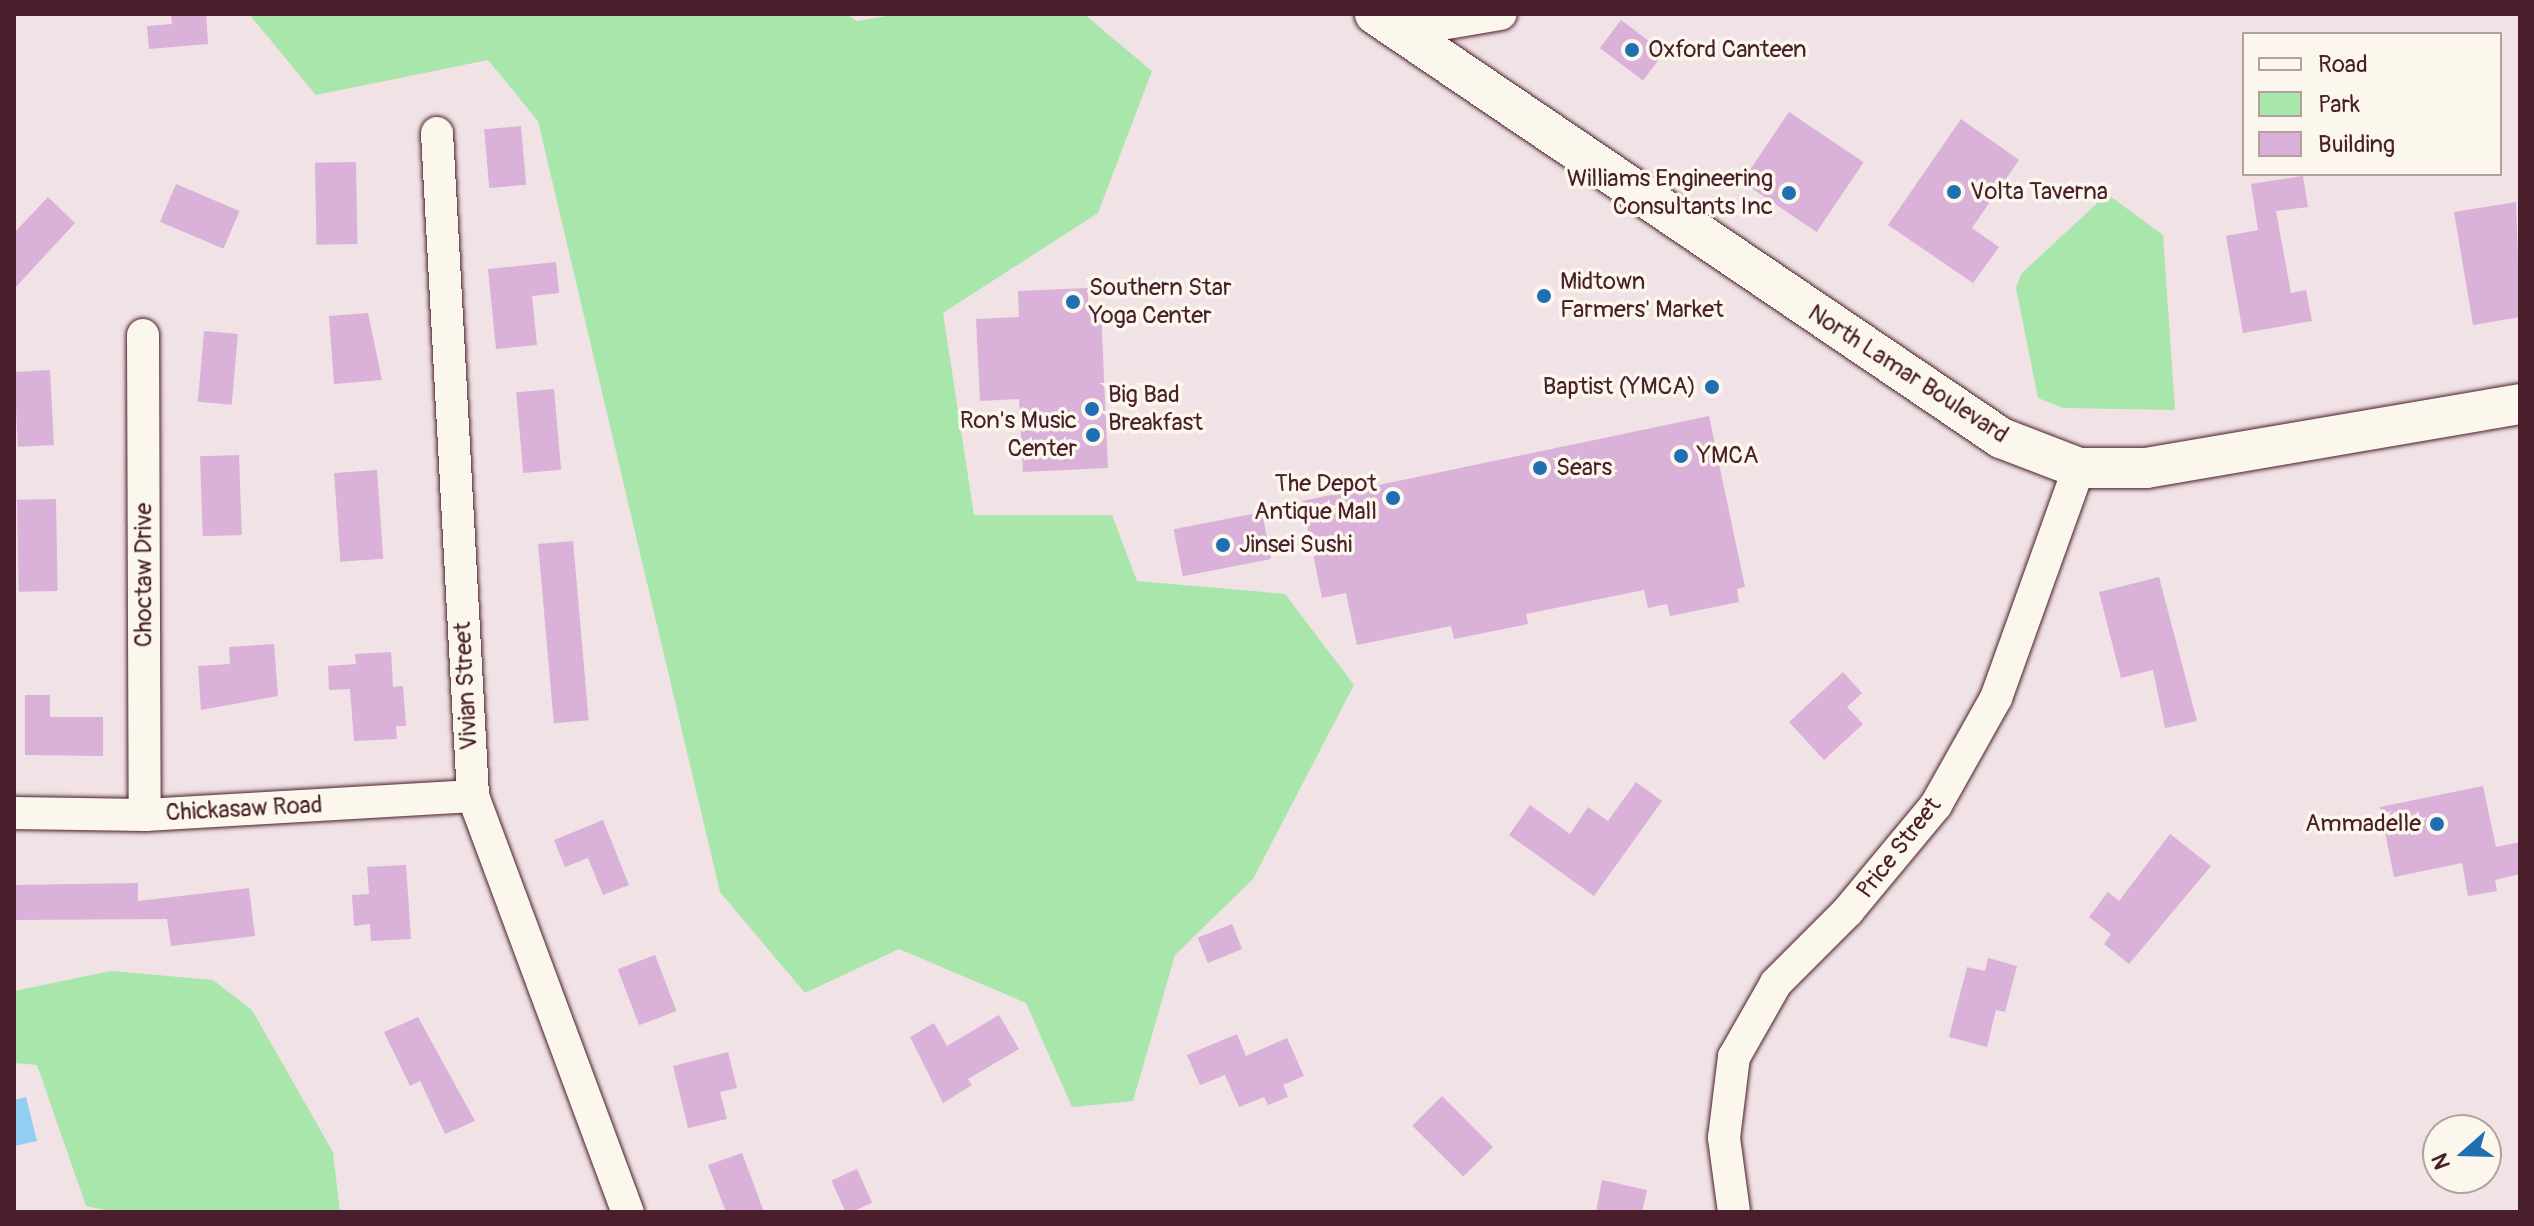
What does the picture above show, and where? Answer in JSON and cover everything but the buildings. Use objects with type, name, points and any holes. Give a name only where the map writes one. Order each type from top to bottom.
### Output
[{"type":"street","points":[[1388,23],[1501,14]]},
{"type":"street","name":"North Lamar Boulevard","points":[[1388,23],[2001,438],[2079,468],[2146,468],[2520,404]]},
{"type":"street","name":"Vivian Street","points":[[437,133],[473,796],[628,1212]]},
{"type":"street","name":"Choctaw Drive","points":[[143,335],[145,815]]},
{"type":"street","name":"Price Street","points":[[1734,1212],[1724,1138],[1734,1057],[1776,983],[1848,911],[1936,805],[1996,698],[2079,468]]},
{"type":"street","name":"Chickasaw Road","points":[[14,813],[145,815],[473,796]]},
{"type":"green space","points":[[249,14],[846,14],[857,21],[898,14],[1084,14],[1152,71],[1098,213],[943,313],[974,515],[1112,515],[1137,581],[1285,594],[1354,685],[1253,879],[1175,955],[1133,1101],[1072,1107],[1026,1003],[899,949],[805,993],[720,892],[538,121],[488,60],[316,95]]},
{"type":"green space","points":[[2107,194],[2163,235],[2175,410],[2063,408],[2038,398],[2016,288],[2021,274]]},
{"type":"green space","points":[[111,971],[213,980],[252,1010],[333,1152],[340,1212],[114,1212],[86,1206],[37,1065],[14,1063],[14,991]]},
{"type":"water","points":[[26,1097],[37,1141],[14,1146],[14,1100]]},
{"type":"place","name":"Oxford Canteen","points":[[1632,50]]},
{"type":"place","name":"Volta Taverna","points":[[1954,192]]},
{"type":"place","name":"Williams Engineering Consultants Inc","points":[[1789,193]]},
{"type":"place","name":"Midtown Farmers' Market","points":[[1544,296]]},
{"type":"place","name":"Southern Star Yoga Center","points":[[1073,302]]},
{"type":"place","name":"Baptist (YMCA)","points":[[1712,387]]},
{"type":"place","name":"Big Bad Breakfast","points":[[1092,409]]},
{"type":"place","name":"Ron's Music Center","points":[[1093,435]]},
{"type":"place","name":"YMCA","points":[[1681,456]]},
{"type":"place","name":"Sears","points":[[1540,468]]},
{"type":"place","name":"The Depot Antique Mall","points":[[1393,498]]},
{"type":"place","name":"Jinsei Sushi","points":[[1223,545]]},
{"type":"place","name":"Ammadelle","points":[[2437,824]]}]
